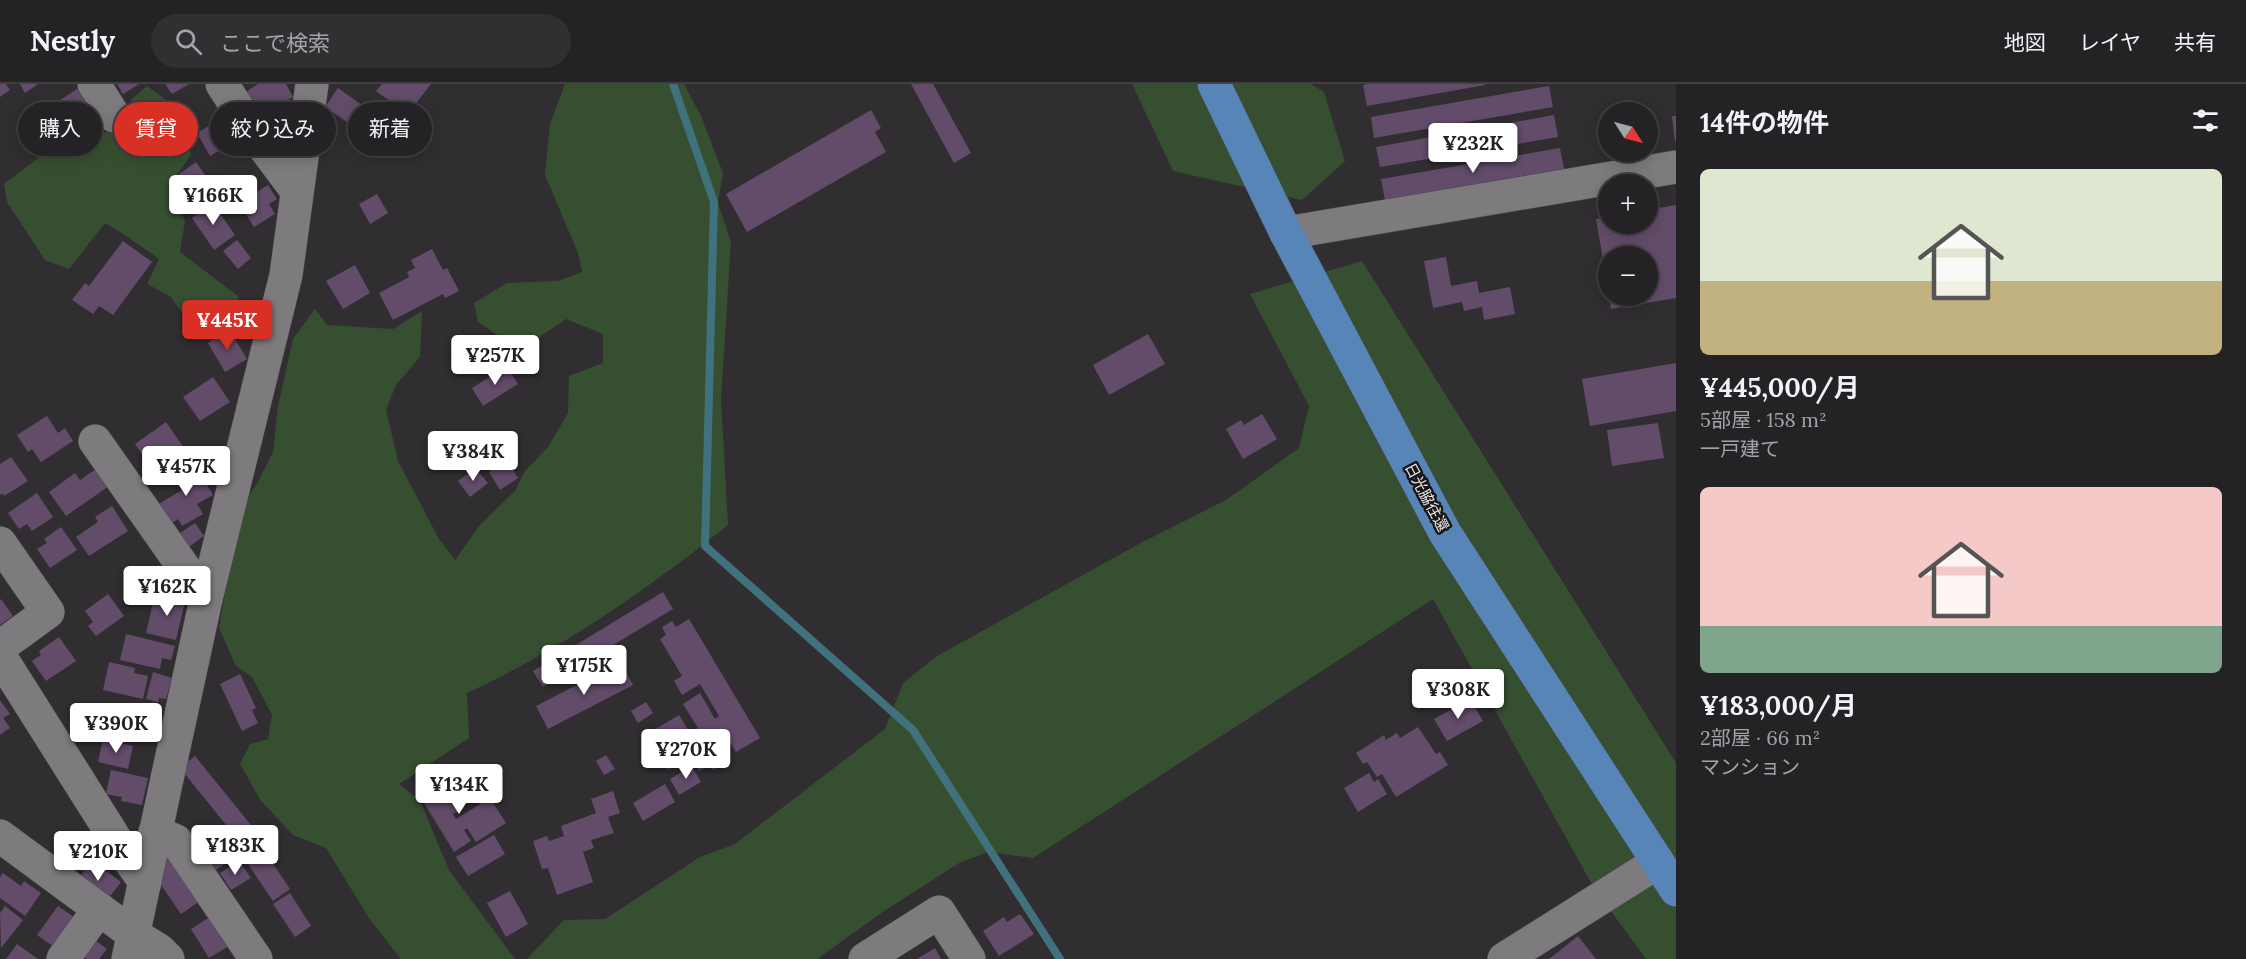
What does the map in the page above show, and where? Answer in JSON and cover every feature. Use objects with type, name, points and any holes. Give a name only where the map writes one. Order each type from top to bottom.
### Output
[{"type":"highway","name":"日光脇往還","points":[[1214,84],[1286,233],[1445,533],[1676,890]]},
{"type":"street","points":[[94,84],[114,116]]},
{"type":"street","points":[[222,84],[255,135],[297,191]]},
{"type":"street","points":[[131,947],[206,599],[286,275],[311,85]]},
{"type":"street","points":[[1286,233],[1676,167]]},
{"type":"street","points":[[95,441],[206,599]]},
{"type":"street","points":[[0,543],[48,612],[0,647]]},
{"type":"street","points":[[0,656],[145,882]]},
{"type":"street","points":[[155,832],[176,841],[256,959]]},
{"type":"street","points":[[3,844],[99,909],[131,947],[159,950],[168,959]]},
{"type":"street","points":[[1504,959],[1658,862]]},
{"type":"street","points":[[63,959],[99,909]]},
{"type":"street","points":[[865,959],[939,912],[969,959]]},
{"type":"green space","points":[[565,84],[684,84],[701,116],[723,173],[718,203],[731,242],[721,399],[728,525],[603,617],[502,676],[467,693],[469,738],[399,784],[420,801],[449,870],[515,959],[401,959],[369,918],[326,848],[293,835],[261,801],[240,764],[250,744],[268,739],[272,715],[252,677],[236,666],[219,628],[239,511],[258,482],[273,452],[278,406],[293,339],[315,309],[327,325],[393,329],[422,311],[420,357],[396,385],[386,410],[398,461],[439,539],[455,560],[479,526],[515,491],[525,471],[548,447],[568,413],[569,376],[603,363],[603,334],[566,319],[538,338],[503,339],[478,322],[474,303],[507,283],[558,281],[582,272],[578,253],[545,175],[550,124]]},
{"type":"green space","points":[[1132,84],[1311,84],[1324,92],[1345,161],[1302,200],[1173,171]]},
{"type":"green space","points":[[147,86],[167,102],[131,102]]},
{"type":"green space","points":[[114,125],[114,156],[190,156],[169,186],[185,221],[180,252],[239,297],[232,310],[211,327],[190,325],[171,297],[147,284],[159,259],[122,233],[105,223],[69,269],[45,260],[7,202],[4,184],[41,156],[102,156],[102,135]]},
{"type":"green space","points":[[1362,261],[1676,763],[1676,959],[1646,959],[1594,888],[1433,599],[1033,858],[988,852],[961,862],[884,911],[817,959],[527,959],[564,920],[605,919],[700,857],[735,844],[885,729],[903,683],[937,656],[1135,546],[1226,500],[1299,448],[1309,406],[1250,294]]},
{"type":"building","points":[[0,84],[6,84],[10,90],[0,97]]},
{"type":"building","points":[[20,84],[38,84],[25,93]]},
{"type":"building","points":[[117,84],[139,84],[123,94]]},
{"type":"building","points":[[165,84],[189,84],[172,94]]},
{"type":"building","points":[[258,84],[286,84],[293,97],[285,102],[252,102],[246,92]]},
{"type":"building","points":[[382,84],[431,84],[417,102],[391,102],[376,91]]},
{"type":"building","points":[[911,84],[933,84],[971,153],[954,163]]},
{"type":"building","points":[[1363,85],[1485,85],[1367,106]]},
{"type":"building","points":[[1549,86],[1553,107],[1374,138],[1371,117]]},
{"type":"building","points":[[338,88],[358,102],[348,102],[348,123],[336,114],[336,102],[328,102]]},
{"type":"building","points":[[77,89],[85,102],[57,102]]},
{"type":"building","points":[[871,110],[881,128],[875,132],[886,152],[747,232],[726,194]]},
{"type":"building","points":[[1554,115],[1558,137],[1380,167],[1376,147]]},
{"type":"building","points":[[1672,116],[1676,116],[1676,141],[1675,141]]},
{"type":"building","points":[[210,125],[210,156],[198,135],[198,132]]},
{"type":"building","points":[[1560,148],[1564,169],[1385,200],[1381,179]]},
{"type":"building","points":[[196,162],[210,182],[203,187],[210,198],[196,207],[175,177]]},
{"type":"building","points":[[268,185],[277,199],[269,204],[275,214],[254,227],[239,203]]},
{"type":"building","points":[[377,194],[388,213],[370,224],[359,204]]},
{"type":"building","points":[[213,203],[235,235],[214,250],[192,218]]},
{"type":"building","points":[[1676,205],[1676,298],[1658,301],[1658,246],[1601,246],[1599,234],[1658,234],[1658,208]]},
{"type":"building","points":[[237,240],[251,258],[238,269],[223,251]]},
{"type":"building","points":[[123,241],[152,262],[113,315],[99,306],[93,314],[72,300],[85,283],[89,286]]},
{"type":"building","points":[[432,249],[443,270],[447,268],[459,291],[445,298],[443,294],[393,320],[379,293],[409,277],[407,272],[415,268],[411,260]]},
{"type":"building","points":[[1446,257],[1451,286],[1477,281],[1479,293],[1510,287],[1515,314],[1484,320],[1482,307],[1464,311],[1462,302],[1433,308],[1424,261]]},
{"type":"building","points":[[355,265],[370,293],[343,309],[326,281]]},
{"type":"building","points":[[1611,306],[1629,306],[1611,309]]},
{"type":"building","points":[[229,329],[247,359],[225,372],[208,343]]},
{"type":"building","points":[[1148,334],[1165,364],[1109,395],[1093,365]]},
{"type":"building","points":[[1676,363],[1676,411],[1590,426],[1582,379]]},
{"type":"building","points":[[507,366],[518,384],[483,406],[472,388]]},
{"type":"building","points":[[213,377],[230,402],[200,421],[183,397]]},
{"type":"building","points":[[1262,414],[1277,439],[1243,459],[1226,429],[1241,420],[1244,425]]},
{"type":"building","points":[[47,416],[58,433],[65,428],[73,441],[41,462],[32,449],[28,452],[17,435]]},
{"type":"building","points":[[166,422],[184,448],[153,470],[135,444]]},
{"type":"building","points":[[1658,423],[1664,458],[1612,466],[1607,430]]},
{"type":"building","points":[[11,457],[28,481],[4,496],[3,493],[0,495],[0,464]]},
{"type":"building","points":[[507,460],[518,478],[500,490],[489,472]]},
{"type":"building","points":[[194,463],[213,495],[197,504],[203,514],[182,526],[178,519],[169,525],[157,505],[182,490],[173,475]]},
{"type":"building","points":[[475,468],[488,483],[470,497],[458,481]]},
{"type":"building","points":[[96,469],[109,486],[66,516],[49,492],[75,473],[80,480]]},
{"type":"building","points":[[37,493],[53,517],[32,531],[27,524],[19,529],[8,513]]},
{"type":"building","points":[[112,506],[128,531],[89,556],[76,537],[98,522],[95,517]]},
{"type":"building","points":[[195,523],[204,536],[183,551],[174,537]]},
{"type":"building","points":[[61,527],[77,550],[50,568],[37,549],[47,543],[44,539]]},
{"type":"building","points":[[167,592],[186,597],[176,640],[146,633],[153,603],[165,605]]},
{"type":"building","points":[[663,592],[673,609],[543,687],[533,671]]},
{"type":"building","points":[[108,594],[124,616],[96,636],[88,626],[93,622],[85,611]]},
{"type":"building","points":[[0,600],[13,616],[0,625]]},
{"type":"building","points":[[689,619],[760,738],[736,752],[724,731],[698,747],[700,751],[668,770],[646,735],[679,715],[690,733],[698,728],[683,704],[700,693],[715,719],[719,716],[700,684],[682,695],[674,681],[682,676],[660,639],[666,635],[662,627],[672,621],[676,627]]},
{"type":"building","points":[[126,634],[175,646],[171,660],[162,658],[160,669],[120,660]]},
{"type":"building","points":[[59,637],[76,661],[46,681],[32,661],[41,655],[39,651]]},
{"type":"building","points":[[109,662],[135,668],[134,673],[148,676],[143,699],[103,690]]},
{"type":"building","points":[[621,662],[633,685],[548,729],[536,706]]},
{"type":"building","points":[[153,672],[172,678],[166,699],[159,698],[158,702],[146,699]]},
{"type":"building","points":[[240,674],[256,708],[252,710],[258,723],[242,731],[220,684]]},
{"type":"building","points":[[1470,699],[1483,721],[1447,741],[1434,719]]},
{"type":"building","points":[[0,700],[10,714],[3,718],[10,728],[0,735]]},
{"type":"building","points":[[646,702],[653,713],[638,723],[631,711]]},
{"type":"building","points":[[110,707],[144,715],[137,741],[104,733]]},
{"type":"building","points":[[1418,727],[1436,754],[1440,752],[1448,765],[1396,797],[1382,774],[1377,777],[1367,762],[1363,764],[1356,753],[1384,735],[1386,740],[1397,733],[1400,738]]},
{"type":"building","points":[[103,739],[133,746],[128,769],[98,762]]},
{"type":"building","points":[[716,741],[728,761],[713,770],[701,751]]},
{"type":"building","points":[[700,754],[708,766],[699,771],[692,758]]},
{"type":"building","points":[[606,755],[615,769],[604,775],[596,761]]},
{"type":"building","points":[[195,756],[259,835],[244,847],[180,768]]},
{"type":"building","points":[[692,766],[701,782],[679,795],[670,779]]},
{"type":"building","points":[[111,770],[148,778],[142,805],[121,801],[122,797],[106,794]]},
{"type":"building","points":[[1369,773],[1374,782],[1378,779],[1387,794],[1358,812],[1344,788]]},
{"type":"building","points":[[435,775],[448,796],[452,793],[462,809],[453,814],[456,819],[490,798],[506,823],[476,842],[467,828],[464,830],[471,841],[454,852],[415,788]]},
{"type":"building","points":[[665,784],[675,802],[643,821],[633,803]]},
{"type":"building","points":[[613,791],[620,813],[608,817],[614,833],[591,840],[594,848],[583,852],[593,882],[557,895],[548,868],[542,869],[533,841],[547,836],[549,841],[564,836],[561,826],[596,813],[591,799]]},
{"type":"building","points":[[494,835],[505,854],[468,876],[456,857]]},
{"type":"building","points":[[227,836],[239,854],[210,874],[198,856]]},
{"type":"building","points":[[257,840],[264,850],[252,858],[245,847]]},
{"type":"building","points":[[174,852],[200,901],[181,914],[159,882],[164,858]]},
{"type":"building","points":[[265,852],[290,889],[273,901],[248,864]]},
{"type":"building","points":[[92,860],[121,882],[105,903],[76,882]]},
{"type":"building","points":[[239,861],[251,878],[231,890],[220,873]]},
{"type":"building","points":[[3,873],[21,886],[24,881],[41,893],[25,916],[0,898],[0,877]]},
{"type":"building","points":[[510,891],[528,924],[506,937],[487,903]]},
{"type":"building","points":[[290,893],[311,926],[295,937],[273,904]]},
{"type":"building","points":[[5,906],[23,920],[1,948],[0,913]]},
{"type":"building","points":[[58,906],[81,922],[60,951],[37,935]]},
{"type":"building","points":[[1020,914],[1034,934],[999,956],[983,931],[1004,917],[1007,922]]},
{"type":"building","points":[[210,917],[229,946],[209,958],[191,929]]},
{"type":"building","points":[[1578,936],[1596,959],[1549,959]]},
{"type":"building","points":[[92,938],[107,949],[99,959],[87,959],[80,954]]},
{"type":"building","points":[[17,944],[38,959],[6,959]]},
{"type":"building","points":[[935,948],[941,959],[917,959]]},
{"type":"waterway","points":[[673,84],[714,202],[705,546],[913,730],[1060,959]]}]
